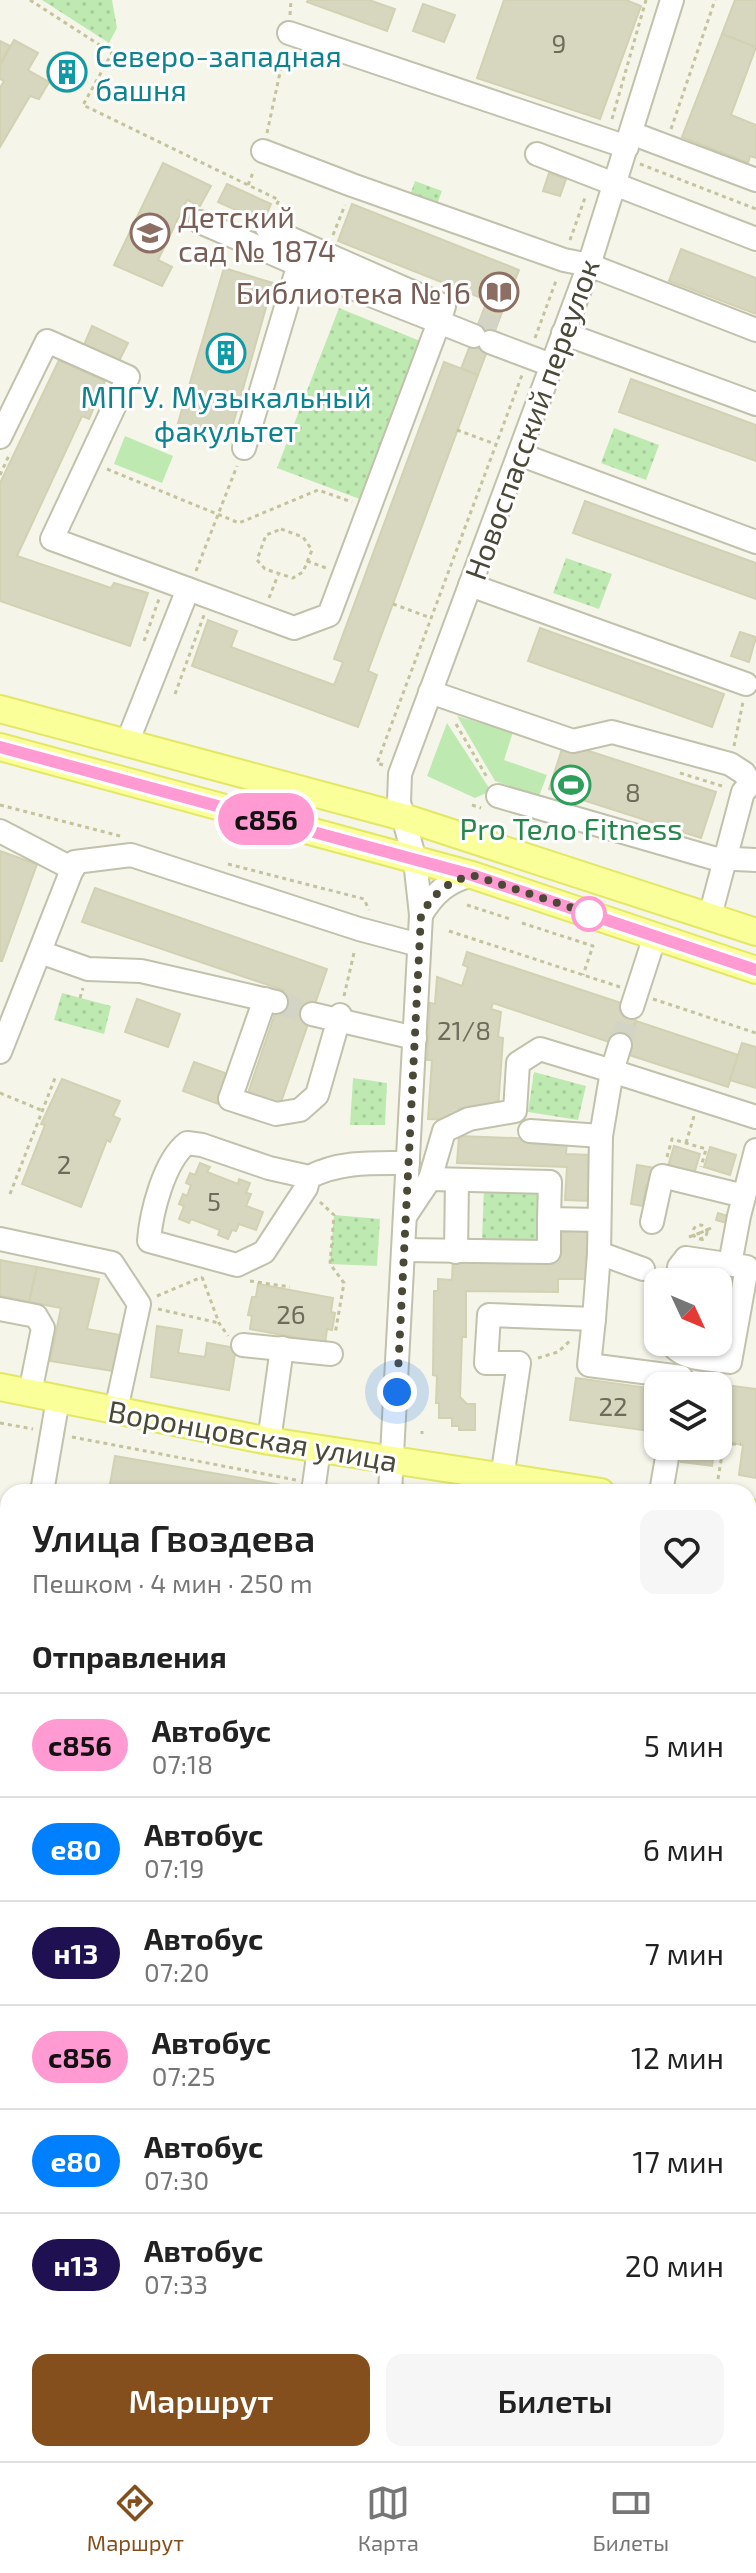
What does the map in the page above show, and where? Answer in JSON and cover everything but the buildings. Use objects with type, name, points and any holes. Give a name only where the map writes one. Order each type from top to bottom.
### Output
[{"type":"main road","points":[[0,709],[352,803],[472,875],[756,970]]},
{"type":"main road","points":[[0,747],[409,837],[710,916],[756,932]]},
{"type":"main road","name":"Воронцовская улица","points":[[0,1387],[269,1441],[544,1484]]},
{"type":"street","name":"Новоспасский переулок","points":[[391,1484],[421,915],[398,787],[400,774],[589,265],[616,183],[621,140],[672,0]]},
{"type":"street","points":[[289,33],[756,180]]},
{"type":"street","points":[[263,151],[564,260],[589,265],[756,330]]},
{"type":"street","points":[[537,154],[756,239]]},
{"type":"street","points":[[200,222],[350,287],[441,314]]},
{"type":"street","points":[[267,228],[326,253],[441,314],[553,360]]},
{"type":"street","points":[[244,448],[295,277],[331,288],[350,287]]},
{"type":"street","points":[[0,437],[47,341],[128,377],[52,539],[294,628],[329,615],[441,314]]},
{"type":"street","points":[[563,333],[756,404]]},
{"type":"street","points":[[519,454],[756,542]]},
{"type":"street","points":[[470,585],[746,684]]},
{"type":"street","points":[[127,743],[188,589]]},
{"type":"street","points":[[430,692],[573,741],[612,732],[730,764],[744,773],[746,785],[710,916]]},
{"type":"street","points":[[352,803],[381,796],[392,787],[400,774]]},
{"type":"street","points":[[498,796],[656,843],[725,860],[756,860]]},
{"type":"street","points":[[0,831],[74,865],[131,855],[359,929],[419,945]]},
{"type":"street","points":[[0,1052],[74,865]]},
{"type":"street","points":[[421,915],[441,888],[455,879],[472,875]]},
{"type":"street","points":[[634,1000],[655,936]]},
{"type":"street","points":[[40,952],[88,969],[141,971],[272,1001],[230,1099],[276,1114],[300,1110],[317,1095],[339,1018]]},
{"type":"street","points":[[312,1014],[415,1038]]},
{"type":"street","points":[[620,1045],[612,1071],[601,1136],[599,1253],[589,1365],[730,1362],[747,1267],[686,1258],[679,1268]]},
{"type":"street","points":[[406,1216],[430,1179],[444,1131],[469,1119],[515,1111],[518,1063],[540,1049],[756,1117]]},
{"type":"street","points":[[530,1131],[601,1136]]},
{"type":"street","points":[[307,1182],[202,1145],[187,1143],[176,1152],[151,1216],[149,1241],[237,1265],[264,1252],[307,1182],[328,1167],[408,1163]]},
{"type":"street","points":[[730,1264],[756,1150]]},
{"type":"street","points":[[652,1222],[662,1176],[744,1196]]},
{"type":"street","points":[[404,1250],[549,1252],[550,1182],[430,1179]]},
{"type":"street","points":[[456,1252],[457,1180]]},
{"type":"street","points":[[549,1219],[599,1220]]},
{"type":"street","points":[[0,1239],[112,1263],[139,1304],[116,1410]]},
{"type":"street","points":[[599,1253],[643,1269]]},
{"type":"street","points":[[0,1309],[36,1316],[43,1328],[30,1393]]},
{"type":"street","points":[[502,1478],[519,1363],[486,1363],[489,1315],[594,1319]]},
{"type":"street","points":[[236,1342],[331,1354]]},
{"type":"street","points":[[269,1441],[282,1348]]},
{"type":"street","points":[[43,1484],[58,1399]]},
{"type":"street","points":[[315,1484],[319,1449]]},
{"type":"street","points":[[662,1484],[667,1460]]},
{"type":"street","points":[[756,2032],[756,2091]]},
{"type":"path","points":[[30,0],[112,53],[83,105],[279,200],[267,228]]},
{"type":"path","points":[[263,151],[289,33],[291,0]]},
{"type":"path","points":[[621,140],[646,0]]},
{"type":"path","points":[[669,135],[715,0]]},
{"type":"path","points":[[645,166],[756,209]]},
{"type":"path","points":[[377,763],[531,351],[593,175]]},
{"type":"path","points":[[326,253],[352,185]]},
{"type":"path","points":[[457,430],[496,444]]},
{"type":"path","points":[[188,589],[244,448]]},
{"type":"path","points":[[89,461],[239,523],[318,490],[369,508]]},
{"type":"path","points":[[281,529],[303,537],[312,550],[303,572],[293,578],[278,574],[265,569],[257,560],[266,535],[281,529]]},
{"type":"path","points":[[262,616],[278,574]]},
{"type":"path","points":[[141,650],[165,580]]},
{"type":"path","points":[[175,694],[210,597]]},
{"type":"path","points":[[393,604],[431,618]]},
{"type":"path","points":[[456,724],[470,748]]},
{"type":"path","points":[[675,771],[746,785]]},
{"type":"path","points":[[467,905],[510,919]]},
{"type":"path","points":[[522,923],[593,946],[583,975]]},
{"type":"path","points":[[449,931],[583,975],[634,1000],[756,1033]]},
{"type":"path","points":[[339,1018],[354,953]]},
{"type":"path","points":[[10,1194],[55,1078]]},
{"type":"path","points":[[0,1093],[41,1110]]},
{"type":"path","points":[[686,1143],[692,1123]]},
{"type":"path","points":[[666,1160],[672,1139],[706,1149],[696,1184]]},
{"type":"path","points":[[307,1182],[334,1215],[330,1264],[344,1283],[331,1354]]},
{"type":"path","points":[[703,1224],[708,1229],[708,1236],[696,1241],[692,1229],[703,1224]]},
{"type":"path","points":[[700,1233],[708,1229]]},
{"type":"path","points":[[139,1304],[237,1265]]},
{"type":"path","points":[[202,1277],[219,1323],[236,1342]]},
{"type":"path","points":[[139,1304],[219,1323]]},
{"type":"path","points":[[519,1363],[558,1352],[594,1319]]},
{"type":"path","points":[[0,1423],[295,1484]]},
{"type":"path","points":[[718,1479],[724,1443],[741,1444]]},
{"type":"green space","points":[[42,0],[112,0],[117,28],[109,43]]},
{"type":"green space","points":[[415,181],[442,191],[436,207],[409,198]]},
{"type":"green space","points":[[339,308],[425,343],[365,501],[277,468]]},
{"type":"green space","points":[[614,428],[659,445],[646,480],[601,463]]},
{"type":"green space","points":[[125,436],[173,456],[162,483],[114,464]]},
{"type":"green space","points":[[566,558],[612,574],[599,609],[553,593]]},
{"type":"green space","points":[[457,716],[513,732],[504,760],[547,775],[539,796],[495,781]]},
{"type":"green space","points":[[447,723],[491,791],[475,798],[427,776]]},
{"type":"green space","points":[[62,993],[111,1006],[104,1034],[54,1020]]},
{"type":"green space","points":[[534,1072],[586,1086],[578,1120],[528,1112]]},
{"type":"green space","points":[[353,1078],[387,1083],[385,1125],[350,1125]]},
{"type":"green space","points":[[484,1188],[539,1190],[537,1241],[482,1239]]},
{"type":"green space","points":[[334,1215],[380,1219],[377,1266],[330,1264]]},
{"type":"tunnel","points":[[479,322],[496,329]]},
{"type":"tunnel","points":[[279,1003],[312,1014]]},
{"type":"tunnel","points":[[620,1045],[632,1007]]},
{"type":"bus line","name":"с856","points":[[0,747],[472,875],[756,970]]},
{"type":"place","name":"Северо-западная башня","points":[[67,72]]},
{"type":"place","name":"Детский сад № 1874","points":[[150,233]]},
{"type":"place","name":"Библиотека №16","points":[[499,292]]},
{"type":"place","name":"МПГУ. Музыкальный факультет","points":[[226,353]]},
{"type":"place","name":"Pro Тело Fitness","points":[[571,785]]},
{"type":"route","points":[[397,1392],[421,915],[441,888],[455,879],[472,875],[600,917],[589,914]]}]
